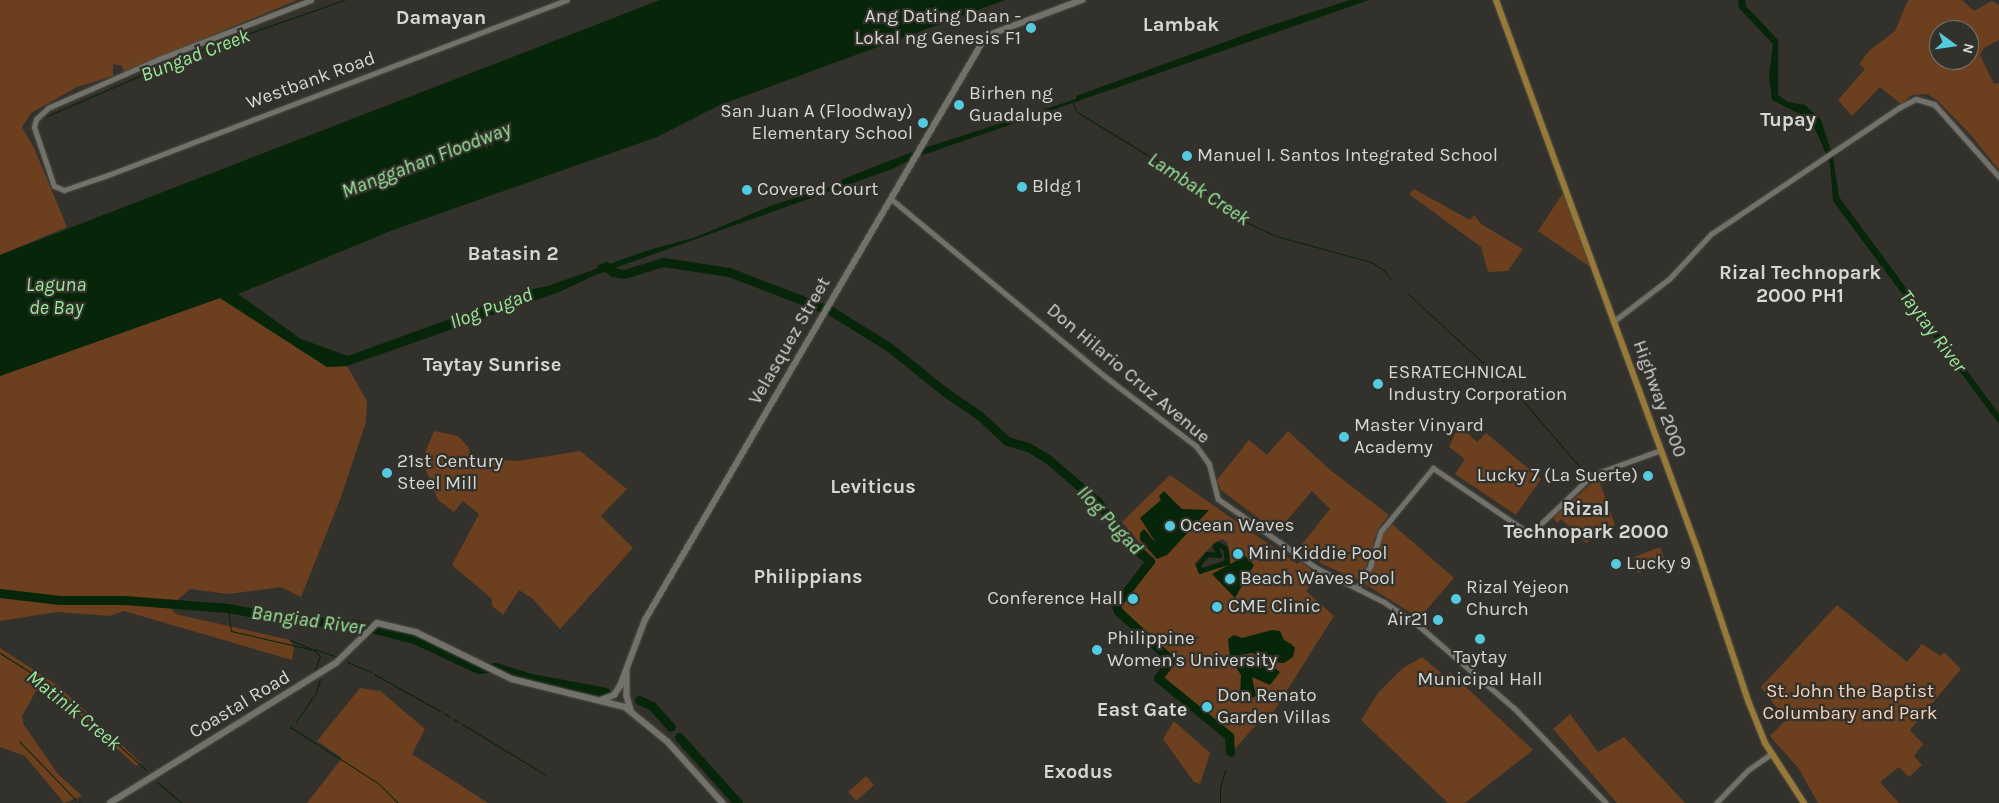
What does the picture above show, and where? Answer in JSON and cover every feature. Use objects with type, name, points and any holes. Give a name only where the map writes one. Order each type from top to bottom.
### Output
[{"type":"main road","name":"Velasquez Street","points":[[603,700],[614,694],[620,686],[645,620],[986,36],[1082,0]]},
{"type":"main road","name":"Highway 2000","points":[[1496,0],[1661,450],[1749,703],[1772,754],[1804,803]]},
{"type":"main road","name":"Coastal Road","points":[[110,803],[336,663],[377,623],[416,632],[512,679],[603,700]]},
{"type":"main road","name":"Velasquez Street","points":[[628,665],[626,696],[632,712]]},
{"type":"main road","points":[[603,700],[632,712],[675,749],[722,803]]},
{"type":"street","name":"Westbank Road","points":[[311,0],[159,59],[44,111],[36,118],[34,131],[54,186],[64,190],[568,0]]},
{"type":"street","points":[[1614,321],[1669,279],[1711,234],[1900,107],[1922,98],[1934,104],[1999,177]]},
{"type":"street","name":"Don Hilario Cruz Avenue","points":[[891,199],[1103,375],[1196,446],[1209,464],[1218,499],[1318,569],[1402,613],[1450,651],[1516,710],[1606,803]]},
{"type":"street","points":[[1357,588],[1370,566],[1377,539],[1388,521],[1433,468],[1530,534],[1592,475],[1661,450]]},
{"type":"street","points":[[1716,803],[1748,770],[1772,754]]},
{"type":"green space","points":[[0,0],[297,0],[124,72],[122,66],[113,64],[113,76],[77,87],[31,113],[22,127],[34,148],[67,227],[0,255]]},
{"type":"green space","points":[[1908,0],[1962,0],[1974,11],[1992,1],[1999,5],[1999,40],[1984,48],[1980,55],[1994,84],[1999,83],[1999,170],[1970,134],[1937,100],[1927,94],[1912,95],[1901,104],[1880,87],[1852,116],[1838,100],[1865,69],[1859,64],[1869,51],[1895,31]]},
{"type":"green space","points":[[1414,189],[1470,220],[1474,215],[1481,224],[1523,249],[1508,271],[1488,272],[1481,247],[1409,194]]},
{"type":"green space","points":[[1563,193],[1570,211],[1590,267],[1538,231]]},
{"type":"green space","points":[[220,298],[327,367],[347,366],[367,401],[366,422],[341,497],[301,597],[281,587],[229,594],[190,589],[174,603],[172,610],[176,614],[290,640],[294,648],[292,660],[124,611],[109,616],[57,612],[0,621],[0,376]]},
{"type":"green space","points":[[1459,425],[1477,442],[1486,433],[1541,479],[1516,515],[1455,474],[1465,459],[1449,447]]},
{"type":"green space","points":[[434,431],[458,436],[469,448],[471,458],[518,461],[580,451],[627,489],[601,516],[633,548],[560,629],[533,599],[519,590],[503,615],[492,606],[492,599],[452,565],[479,514],[463,501],[454,512],[438,500],[422,460]]},
{"type":"green space","points":[[1288,431],[1329,469],[1389,515],[1378,529],[1366,567],[1358,580],[1322,564],[1299,548],[1330,509],[1312,491],[1277,532],[1221,490],[1217,480],[1249,440],[1267,455]]},
{"type":"green space","points":[[1170,475],[1297,564],[1300,561],[1318,576],[1306,591],[1334,616],[1267,722],[1263,717],[1233,751],[1231,734],[1163,681],[1162,677],[1173,658],[1121,611],[1121,605],[1155,561],[1122,522]],"holes":[[[1223,539],[1227,542],[1231,559],[1202,573],[1194,564],[1215,542]]]},
{"type":"green space","points":[[1598,477],[1615,525],[1586,543],[1561,519],[1557,523],[1553,518]]},
{"type":"green space","points":[[1391,523],[1454,578],[1419,618],[1365,584],[1381,537]]},
{"type":"green space","points":[[1660,547],[1666,563],[1637,573],[1634,557]]},
{"type":"green space","name":"St. John the Baptist Columbary and Park","points":[[1837,605],[1907,662],[1922,644],[1941,656],[1944,652],[1961,669],[1910,730],[1923,744],[1914,756],[1922,765],[1909,777],[1899,767],[1880,782],[1899,803],[1818,803],[1799,769],[1770,736],[1786,720],[1761,687]]},
{"type":"green space","points":[[0,648],[57,685],[141,763],[136,766],[65,701],[52,693],[36,691],[22,716],[24,725],[58,774],[82,796],[64,803],[25,756],[0,747]]},
{"type":"green space","points":[[1422,657],[1446,677],[1450,672],[1533,750],[1465,803],[1448,803],[1361,720],[1378,693],[1403,668]]},
{"type":"green space","points":[[360,688],[380,691],[425,729],[412,754],[488,803],[307,803],[342,758],[317,741]]},
{"type":"green space","points":[[1570,714],[1598,752],[1624,737],[1685,803],[1617,803],[1553,729]]},
{"type":"green space","points":[[1174,721],[1210,753],[1200,784],[1194,782],[1163,739]]},
{"type":"green space","points":[[866,776],[874,785],[856,801],[848,792]]},
{"type":"water","points":[[660,0],[1005,0],[720,105],[657,137],[393,230],[238,294],[301,339],[348,356],[529,290],[548,286],[646,251],[696,237],[773,205],[842,183],[841,180],[912,152],[1076,99],[1076,96],[1269,26],[1350,0],[1369,0],[914,158],[892,169],[598,274],[559,292],[347,366],[327,367],[220,298],[0,376],[0,255]]},
{"type":"water","name":"Taytay River","points":[[1738,0],[1745,0],[1746,6],[1778,40],[1778,95],[1788,102],[1805,105],[1821,120],[1833,157],[1839,197],[1999,414],[1999,424],[1833,201],[1830,164],[1821,142],[1810,119],[1772,100],[1769,76],[1773,44],[1739,8]]},
{"type":"water","name":"Ocean Waves","points":[[1164,491],[1182,509],[1209,510],[1167,555],[1157,559],[1140,540],[1140,533],[1144,529],[1156,543],[1140,518],[1161,500],[1159,496]]},
{"type":"water","name":"Beach Waves Pool","points":[[1245,556],[1254,565],[1235,598],[1212,574]]},
{"type":"water","points":[[1272,630],[1280,631],[1284,640],[1295,648],[1293,657],[1284,663],[1267,662],[1252,653],[1241,655],[1251,662],[1254,659],[1268,663],[1280,672],[1270,685],[1252,677],[1256,696],[1251,699],[1240,696],[1241,675],[1230,658],[1228,639],[1234,635],[1242,638]]},
{"type":"waterway","name":"Bungad Creek","points":[[47,116],[195,52],[344,0]]},
{"type":"waterway","name":"Lambak Creek","points":[[1073,103],[1077,112],[1190,181],[1239,219],[1276,236],[1371,262],[1384,270],[1391,280]]},
{"type":"waterway","name":"Ilog Pugad","points":[[601,268],[606,266],[613,272],[624,274],[663,262],[729,272],[823,308]]},
{"type":"waterway","name":"Lambak Creek","points":[[1408,294],[1504,382]]},
{"type":"waterway","name":"Ilog Pugad","points":[[831,311],[889,347],[945,392],[979,415],[1007,441],[1028,447],[1048,459],[1098,502],[1129,544],[1150,561],[1116,605],[1118,611],[1171,660],[1158,678],[1229,736],[1230,752]]},
{"type":"waterway","name":"Lambak Creek","points":[[1512,388],[1584,472]]},
{"type":"waterway","points":[[1218,544],[1225,548],[1227,562],[1200,571],[1198,565],[1207,554],[1219,555],[1215,546],[1218,544]]},
{"type":"waterway","name":"Bangiad River","points":[[0,593],[60,600],[124,600],[228,608],[281,618],[359,625],[414,639],[478,669],[495,667],[531,678],[606,692]]},
{"type":"waterway","points":[[228,608],[231,631],[314,650],[320,656],[315,670]]},
{"type":"waterway","points":[[290,640],[310,648]]},
{"type":"waterway","points":[[314,649],[337,657]]},
{"type":"waterway","name":"Matinik Creek","points":[[0,653],[55,688],[146,770]]},
{"type":"waterway","points":[[347,662],[371,672]]},
{"type":"waterway","points":[[374,674],[440,711]]},
{"type":"waterway","points":[[296,722],[316,692],[320,679]]},
{"type":"waterway","name":"Bangiad River","points":[[639,700],[652,706],[671,727]]},
{"type":"waterway","points":[[444,713],[450,717]]},
{"type":"waterway","points":[[453,719],[459,722]]},
{"type":"waterway","points":[[462,724],[546,775]]},
{"type":"waterway","points":[[292,725],[290,727],[378,783],[398,803]]},
{"type":"waterway","name":"Bangiad River","points":[[679,737],[738,803]]},
{"type":"waterway","points":[[19,741],[75,799]]},
{"type":"waterway","name":"Ilog Pugad","points":[[1220,803],[1220,788],[1225,770]]},
{"type":"waterway","name":"Matinik Creek","points":[[157,782],[182,803]]},
{"type":"place","name":"Ang Dating Daan - Lokal ng Genesis F1","points":[[1031,28]]},
{"type":"place","name":"Birhen ng Guadalupe","points":[[959,105]]},
{"type":"place","name":"San Juan A (Floodway) Elementary School","points":[[923,123]]},
{"type":"place","name":"Manuel I. Santos Integrated School","points":[[1187,156]]},
{"type":"place","name":"Bldg 1","points":[[1022,187]]},
{"type":"place","name":"Covered Court","points":[[747,190]]},
{"type":"place","name":"ESRATECHNICAL Industry Corporation","points":[[1378,384]]},
{"type":"place","name":"Master Vinyard Academy","points":[[1344,437]]},
{"type":"place","name":"21st Century Steel Mill","points":[[387,473]]},
{"type":"place","name":"Lucky 7 (La Suerte)","points":[[1648,476]]},
{"type":"place","name":"Ocean Waves","points":[[1170,526]]},
{"type":"place","name":"Mini Kiddie Pool","points":[[1238,554]]},
{"type":"place","name":"Lucky 9","points":[[1616,564]]},
{"type":"place","name":"Beach Waves Pool","points":[[1230,579]]},
{"type":"place","name":"Conference Hall","points":[[1133,599]]},
{"type":"place","name":"Rizal Yejeon Church","points":[[1456,599]]},
{"type":"place","name":"CME Clinic","points":[[1217,607]]},
{"type":"place","name":"Air21","points":[[1438,620]]},
{"type":"place","name":"Taytay Municipal Hall","points":[[1480,639]]},
{"type":"place","name":"Philippine Women's University","points":[[1097,650]]},
{"type":"place","name":"Don Renato Garden Villas","points":[[1207,707]]},
{"type":"district","name":"Damayan","points":[[441,17]]},
{"type":"district","name":"Lambak","points":[[1181,24]]},
{"type":"district","name":"Tupay","points":[[1788,119]]},
{"type":"district","name":"Batasin 2","points":[[513,253]]},
{"type":"district","name":"Rizal Technopark 2000 PH1","points":[[1800,284]]},
{"type":"district","name":"Taytay Sunrise","points":[[492,364]]},
{"type":"district","name":"Leviticus","points":[[873,486]]},
{"type":"district","name":"Rizal Technopark 2000","points":[[1586,520]]},
{"type":"district","name":"Philippians","points":[[808,576]]},
{"type":"district","name":"East Gate","points":[[1142,709]]},
{"type":"district","name":"Exodus","points":[[1078,771]]},
{"type":"water label","name":"Manggahan Floodway","points":[[426,160]]},
{"type":"water label","name":"Laguna de Bay","points":[[56,296]]}]
